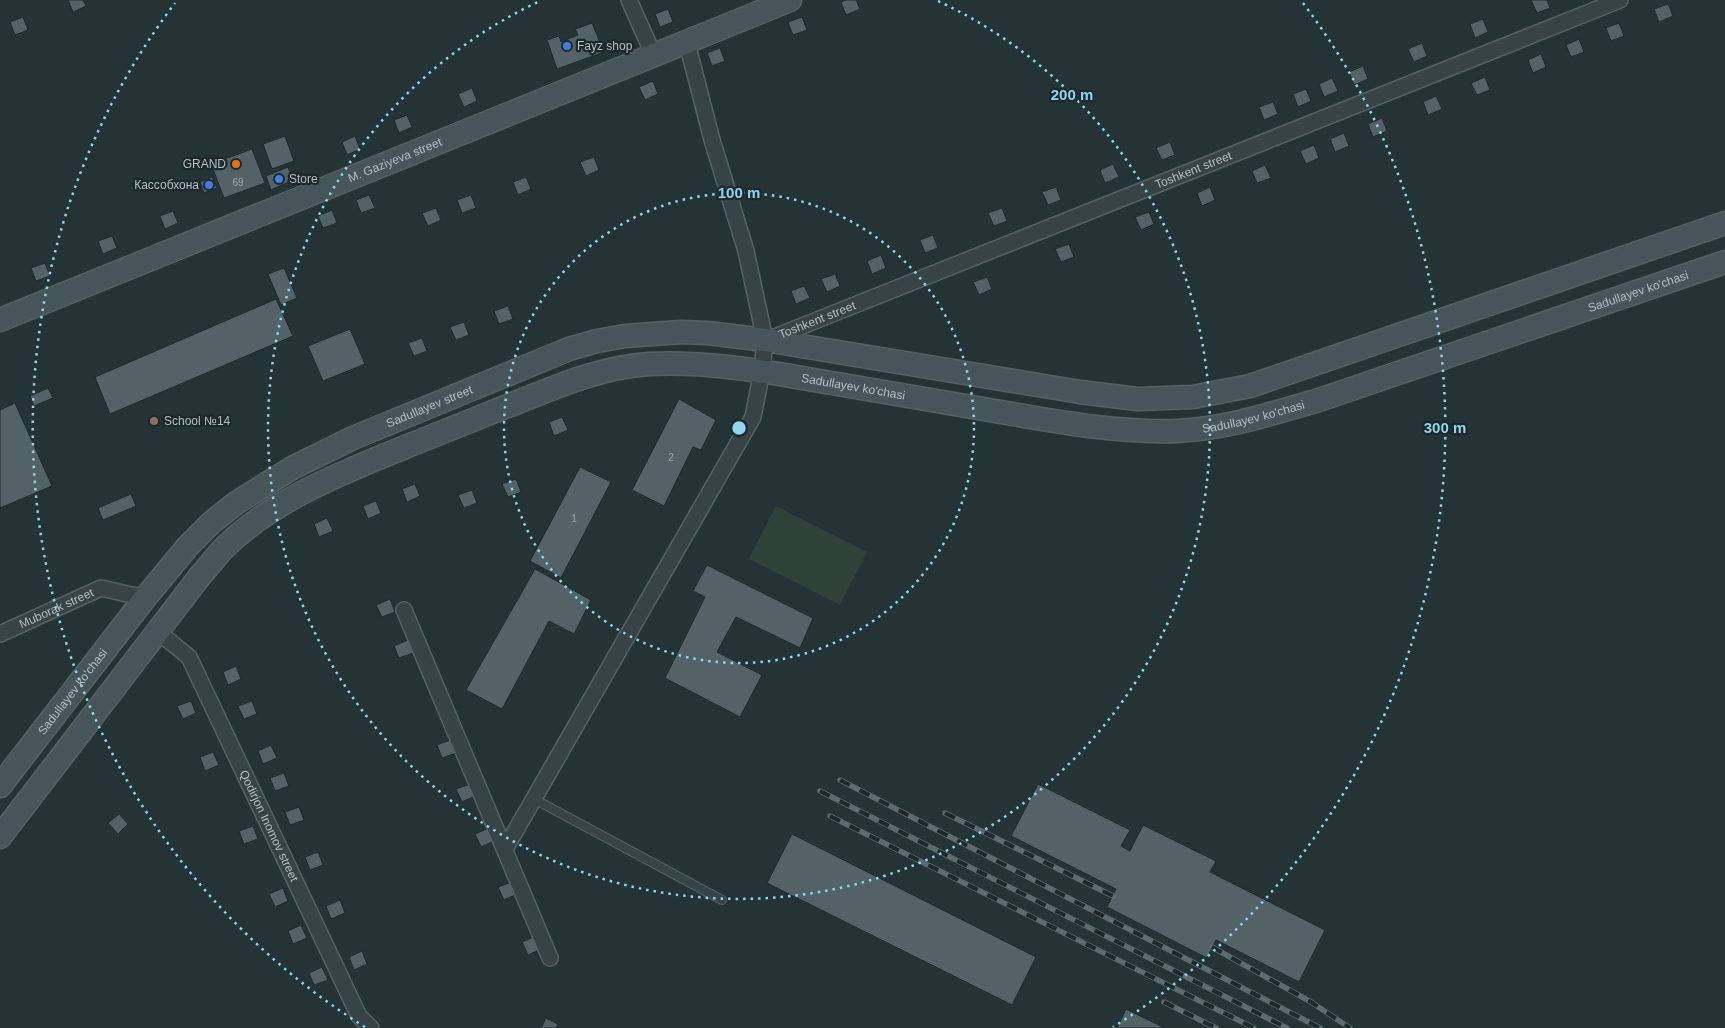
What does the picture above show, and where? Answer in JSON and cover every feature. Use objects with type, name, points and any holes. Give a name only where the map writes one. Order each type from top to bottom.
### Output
[{"type":"main road","name":"M. Gaziyeva street","points":[[0,320],[790,0]]},
{"type":"main road","name":"Sadullayev street","points":[[145,598],[188,546],[211,523],[236,503],[294,467],[353,438],[543,359],[596,341],[654,333],[708,333],[765,340],[1080,392],[1137,399],[1193,397],[1250,386],[1725,223]]},
{"type":"main road","name":"Sadullayev ko'chasi","points":[[0,837],[200,576],[223,550],[250,527],[308,490],[369,462],[589,375],[645,364],[674,363],[762,371],[1064,423],[1130,430],[1177,431],[1216,427],[1254,419],[1316,401],[1725,262]]},
{"type":"main road","name":"Sadullayev ko'chasi","points":[[0,786],[145,598]]},
{"type":"street","points":[[629,0],[654,56]]},
{"type":"street","name":"Toshkent street","points":[[765,340],[1620,0]]},
{"type":"street","points":[[506,849],[753,417],[762,371],[765,340],[746,251],[712,140],[687,42]]},
{"type":"street","name":"Muborak street","points":[[0,634],[101,588],[145,598]]},
{"type":"street","points":[[404,610],[506,849],[550,958]]},
{"type":"street","name":"Qodirjon Inomov street","points":[[157,631],[189,657],[359,1016],[371,1028]]},
{"type":"lane","points":[[534,799],[722,900]]},
{"type":"green space","points":[[776,506],[867,552],[840,605],[749,559]]},
{"type":"building","points":[[68,0],[83,0],[86,6],[73,12]]},
{"type":"building","points":[[856,0],[860,9],[846,15],[841,2]]},
{"type":"building","points":[[1531,0],[1547,0],[1550,8],[1537,13]]},
{"type":"building","points":[[1668,4],[1673,16],[1659,22],[1654,9]]},
{"type":"building","points":[[668,9],[673,22],[660,27],[655,14]]},
{"type":"building","points":[[23,17],[28,30],[15,35],[10,22]]},
{"type":"building","points":[[802,17],[807,30],[793,35],[788,22]]},
{"type":"building","points":[[1483,19],[1488,32],[1475,38],[1470,24]]},
{"type":"building","points":[[592,23],[604,52],[557,69],[547,40],[559,36],[561,42],[578,35],[575,29]]},
{"type":"building","points":[[1619,23],[1624,36],[1611,41],[1606,28]]},
{"type":"building","points":[[1579,39],[1584,52],[1571,57],[1566,45]]},
{"type":"building","points":[[1422,43],[1427,56],[1414,62],[1408,49]]},
{"type":"building","points":[[720,48],[725,61],[712,66],[707,53]]},
{"type":"building","points":[[1541,54],[1546,67],[1533,73],[1528,60]]},
{"type":"building","points":[[1363,66],[1368,79],[1354,85],[1349,72]]},
{"type":"building","points":[[1485,77],[1490,90],[1477,95],[1471,83]]},
{"type":"building","points":[[1332,78],[1338,91],[1324,97],[1319,84]]},
{"type":"building","points":[[653,81],[658,94],[645,100],[639,87]]},
{"type":"building","points":[[472,88],[477,101],[464,107],[458,94]]},
{"type":"building","points":[[1306,89],[1311,101],[1298,107],[1293,94]]},
{"type":"building","points":[[1436,96],[1442,109],[1428,115],[1423,102]]},
{"type":"building","points":[[1273,102],[1278,114],[1264,120],[1259,107]]},
{"type":"building","points":[[407,115],[412,127],[399,133],[394,120]]},
{"type":"building","points":[[1382,118],[1387,131],[1373,137],[1368,124]]},
{"type":"building","points":[[1344,133],[1349,146],[1335,152],[1330,139]]},
{"type":"building","points":[[285,136],[294,161],[272,169],[263,144]]},
{"type":"building","points":[[355,136],[360,149],[347,155],[342,142]]},
{"type":"building","points":[[1170,142],[1175,155],[1162,160],[1156,148]]},
{"type":"building","points":[[1314,145],[1319,158],[1306,164],[1300,151]]},
{"type":"building","points":[[252,149],[265,183],[224,198],[211,164]]},
{"type":"building","points":[[594,157],[599,170],[586,176],[580,162]]},
{"type":"building","points":[[1113,164],[1119,177],[1105,183],[1100,170]]},
{"type":"building","points":[[1265,165],[1271,178],[1257,183],[1252,171]]},
{"type":"building","points":[[288,167],[293,180],[271,190],[266,176]]},
{"type":"building","points":[[212,177],[217,188],[204,193],[200,182]]},
{"type":"building","points":[[526,177],[531,189],[518,195],[513,182]]},
{"type":"building","points":[[1056,187],[1061,200],[1048,205],[1042,192]]},
{"type":"building","points":[[1210,187],[1215,200],[1202,206],[1197,193]]},
{"type":"building","points":[[369,195],[375,208],[361,213],[356,200]]},
{"type":"building","points":[[471,195],[476,208],[462,213],[457,200]]},
{"type":"building","points":[[436,208],[441,220],[428,226],[422,213]]},
{"type":"building","points":[[1002,208],[1007,221],[994,226],[988,213]]},
{"type":"building","points":[[332,210],[337,223],[323,228],[318,216]]},
{"type":"building","points":[[173,211],[178,223],[165,229],[160,216]]},
{"type":"building","points":[[1149,212],[1154,224],[1141,230],[1135,217]]},
{"type":"building","points":[[933,235],[938,248],[925,253],[920,240]]},
{"type":"building","points":[[112,236],[117,248],[103,254],[98,241]]},
{"type":"building","points":[[1069,244],[1074,257],[1061,262],[1055,249]]},
{"type":"building","points":[[881,255],[886,268],[872,274],[867,261]]},
{"type":"building","points":[[45,263],[50,276],[36,281],[31,268]]},
{"type":"building","points":[[284,268],[297,298],[281,305],[268,274]]},
{"type":"building","points":[[835,274],[840,286],[827,292],[821,279]]},
{"type":"building","points":[[987,277],[992,289],[979,295],[973,282]]},
{"type":"building","points":[[804,286],[810,298],[796,304],[791,291]]},
{"type":"building","points":[[276,299],[293,336],[110,414],[95,377]]},
{"type":"building","points":[[508,306],[513,319],[499,324],[494,311]]},
{"type":"building","points":[[464,322],[469,335],[456,340],[450,327]]},
{"type":"building","points":[[350,329],[365,364],[323,381],[308,346]]},
{"type":"building","points":[[422,338],[427,351],[414,356],[408,343]]},
{"type":"building","points":[[48,388],[53,398],[34,406],[30,396]]},
{"type":"building","points":[[679,399],[716,420],[701,450],[693,447],[664,506],[632,490]]},
{"type":"building","points":[[15,403],[52,486],[0,508],[0,410]]},
{"type":"building","points":[[562,417],[568,430],[554,436],[549,422]]},
{"type":"building","points":[[580,467],[611,482],[561,578],[530,561]]},
{"type":"building","points":[[516,479],[521,492],[508,497],[502,484]]},
{"type":"building","points":[[415,484],[420,496],[407,502],[402,489]]},
{"type":"building","points":[[472,490],[477,503],[464,508],[458,495]]},
{"type":"building","points":[[131,494],[136,506],[103,520],[98,508]]},
{"type":"building","points":[[376,501],[381,513],[368,519],[363,506]]},
{"type":"building","points":[[327,518],[333,531],[319,537],[314,524]]},
{"type":"building","points":[[707,565],[813,618],[800,648],[736,617],[717,652],[762,675],[740,717],[665,678],[705,597],[693,591]]},
{"type":"building","points":[[535,569],[591,600],[574,634],[549,621],[502,709],[466,690]]},
{"type":"building","points":[[390,599],[395,612],[382,617],[376,605]]},
{"type":"building","points":[[408,640],[413,653],[399,658],[394,646]]},
{"type":"building","points":[[236,666],[241,679],[228,685],[223,672]]},
{"type":"building","points":[[191,701],[196,713],[183,719],[177,706]]},
{"type":"building","points":[[252,701],[257,714],[244,719],[238,706]]},
{"type":"building","points":[[450,740],[456,753],[442,758],[437,745]]},
{"type":"building","points":[[271,745],[277,758],[263,764],[258,751]]},
{"type":"building","points":[[213,752],[219,765],[205,771],[200,757]]},
{"type":"building","points":[[284,773],[289,786],[275,791],[270,778]]},
{"type":"building","points":[[470,784],[475,796],[462,802],[456,789]]},
{"type":"building","points":[[1038,784],[1130,830],[1121,846],[1130,851],[1143,825],[1216,861],[1210,872],[1325,930],[1299,982],[1216,940],[1207,958],[1107,907],[1116,889],[1011,836]]},
{"type":"building","points":[[299,807],[304,820],[290,825],[285,812]]},
{"type":"building","points":[[119,814],[128,824],[118,834],[108,823]]},
{"type":"building","points":[[253,826],[258,839],[244,844],[239,831]]},
{"type":"building","points":[[489,828],[494,841],[481,847],[475,834]]},
{"type":"building","points":[[792,834],[1036,957],[1012,1005],[767,883]]},
{"type":"building","points":[[318,852],[323,865],[310,870],[305,857]]},
{"type":"building","points":[[512,882],[517,894],[504,900],[498,887]]},
{"type":"building","points":[[283,888],[288,901],[275,907],[269,894]]},
{"type":"building","points":[[340,900],[345,913],[331,919],[326,906]]},
{"type":"building","points":[[301,925],[307,938],[293,944],[288,931]]},
{"type":"building","points":[[536,936],[541,949],[528,955],[522,942]]},
{"type":"building","points":[[362,951],[367,964],[354,970],[349,957]]},
{"type":"building","points":[[322,967],[328,980],[314,985],[309,973]]},
{"type":"building","points":[[1126,1009],[1165,1028],[1117,1028]]},
{"type":"building","points":[[546,1018],[558,1024],[556,1028],[541,1028]]},
{"type":"railway","points":[[840,780],[1320,1028]]},
{"type":"railway","points":[[820,791],[1287,1028]]},
{"type":"railway","points":[[945,813],[1113,896]]},
{"type":"railway","points":[[830,816],[1254,1028]]},
{"type":"railway","points":[[1212,947],[1311,1002],[1350,1028]]},
{"type":"railway","points":[[1164,1002],[1216,1028]]},
{"type":"place","name":"Fayz shop","points":[[567,46]]},
{"type":"place","name":"GRAND","points":[[236,164]]},
{"type":"place","name":"Store","points":[[279,179]]},
{"type":"place","name":"Кассобхона","points":[[209,185]]},
{"type":"place","name":"School №14","points":[[154,421]]}]
